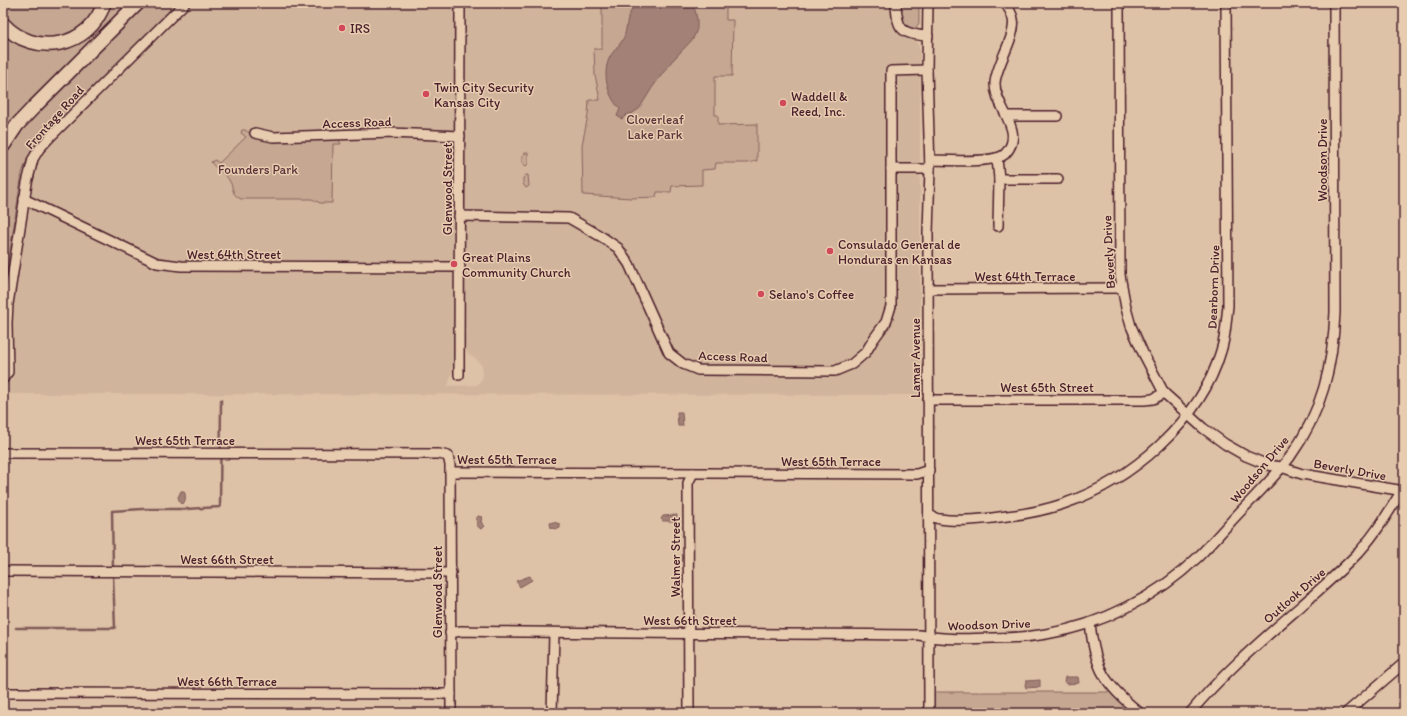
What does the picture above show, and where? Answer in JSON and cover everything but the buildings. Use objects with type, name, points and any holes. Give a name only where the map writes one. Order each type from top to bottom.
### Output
[{"type":"highway","points":[[3,24],[18,36],[32,42],[50,45],[60,43],[70,40],[87,30],[98,16],[104,3]]},
{"type":"highway","points":[[3,146],[17,125],[138,3]]},
{"type":"street","name":"Frontage Road","points":[[3,379],[8,372],[8,304],[24,199],[33,159],[39,150],[185,3]]},
{"type":"street","name":"Glenwood Street","points":[[460,3],[460,375]]},
{"type":"street","points":[[896,3],[898,24],[904,31],[910,34],[928,36]]},
{"type":"street","name":"Lamar Avenue","points":[[928,3],[927,70],[930,160],[928,233],[929,713]]},
{"type":"street","points":[[930,160],[982,160],[998,158],[1004,155],[1010,147],[1012,126],[997,96],[995,84],[998,69],[1012,31],[1014,20],[1005,3]]},
{"type":"street","name":"Beverly Drive","points":[[1119,3],[1119,262],[1122,288],[1131,326],[1142,353],[1164,393],[1203,428],[1230,447],[1268,465],[1281,467],[1302,474],[1403,490]]},
{"type":"street","name":"Dearborn Drive","points":[[929,515],[940,519],[992,519],[1026,514],[1065,503],[1098,489],[1140,462],[1162,443],[1188,414],[1206,388],[1221,351],[1226,328],[1228,306],[1226,3]]},
{"type":"street","name":"Woodson Drive","points":[[928,637],[1019,637],[1046,634],[1090,623],[1128,606],[1148,595],[1176,576],[1197,558],[1289,458],[1307,430],[1319,404],[1329,372],[1334,342],[1334,3]]},
{"type":"street","name":"Access Road","points":[[460,216],[568,218],[602,237],[618,248],[629,264],[669,353],[683,364],[698,370],[835,371],[852,364],[866,352],[886,322],[891,306],[891,71],[927,70]]},
{"type":"street","points":[[1008,116],[1057,116]]},
{"type":"street","name":"Access Road","points":[[255,133],[274,137],[391,133],[460,136]]},
{"type":"street","points":[[998,158],[998,226]]},
{"type":"street","points":[[891,169],[930,169]]},
{"type":"street","points":[[999,179],[1058,179]]},
{"type":"street","name":"West 64th Street","points":[[24,199],[157,263],[188,266],[460,267]]},
{"type":"street","name":"West 64th Terrace","points":[[928,289],[1122,288]]},
{"type":"street","name":"West 65th Street","points":[[928,400],[1144,400],[1153,399],[1164,393]]},
{"type":"street","name":"West 65th Terrace","points":[[3,453],[439,454],[448,456],[450,472],[916,474],[928,470]]},
{"type":"street","name":"Glenwood Street","points":[[450,472],[451,713]]},
{"type":"street","name":"Walmer Street","points":[[689,713],[688,483],[693,473]]},
{"type":"street","name":"Outlook Drive","points":[[1190,713],[1213,686],[1242,657],[1341,571],[1360,551],[1382,522],[1403,490]]},
{"type":"street","name":"West 66th Street","points":[[3,571],[451,573]]},
{"type":"street","points":[[1090,623],[1093,650],[1100,670],[1122,698],[1140,713]]},
{"type":"street","name":"West 66th Street","points":[[450,633],[461,631],[919,635],[928,637]]},
{"type":"street","points":[[552,713],[554,633]]},
{"type":"street","points":[[1346,713],[1404,663]]},
{"type":"street","name":"West 66th Terrace","points":[[3,693],[451,694]]},
{"type":"shaded area","points":[[191,3],[455,3],[454,370],[448,386],[477,385],[482,379],[483,375],[482,366],[477,360],[467,353],[464,341],[465,3],[892,3],[892,22],[894,27],[903,35],[917,43],[920,52],[920,395],[3,394],[3,387],[11,380],[15,372],[13,324],[14,288],[33,169],[42,151]]},
{"type":"shaded area","points":[[645,4],[691,4],[695,10],[697,29],[693,39],[672,61],[639,109],[631,114],[627,114],[622,119],[617,116],[620,109],[615,104],[609,90],[606,68],[611,55],[624,37],[630,12],[634,8]]},
{"type":"shaded area","points":[[677,412],[682,412],[683,426],[678,426]]},
{"type":"shaded area","points":[[181,491],[184,491],[185,495],[183,504],[180,503],[178,497]]},
{"type":"shaded area","points":[[677,515],[677,521],[663,521],[661,519],[663,516]]},
{"type":"shaded area","points":[[478,516],[482,517],[481,522],[485,526],[482,529],[478,527],[477,524]]},
{"type":"shaded area","points":[[553,522],[560,524],[560,528],[551,528],[550,523]]},
{"type":"shaded area","points":[[530,576],[532,580],[520,587],[516,581]]},
{"type":"shaded area","points":[[1065,677],[1078,677],[1079,683],[1066,684],[1064,681]]},
{"type":"shaded area","points":[[1040,680],[1040,687],[1026,688],[1026,681]]},
{"type":"green space","points":[[3,3],[97,3],[89,17],[81,26],[72,32],[44,38],[25,33],[9,23],[4,16]]},
{"type":"green space","points":[[109,3],[130,3],[3,136],[3,32],[56,49]]},
{"type":"green space","points":[[145,3],[177,3],[39,142],[28,157],[22,173],[3,296],[3,158],[14,139],[38,110]]},
{"type":"green space","name":"Cloverleaf Lake Park","points":[[602,3],[726,3],[726,20],[733,20],[732,76],[715,76],[715,115],[718,115],[718,125],[757,124],[757,161],[748,163],[716,163],[715,169],[702,170],[702,185],[672,186],[671,192],[657,192],[656,197],[631,198],[583,195],[582,145],[588,115],[589,100],[600,100],[595,75],[594,49],[602,49]]},
{"type":"green space","points":[[900,3],[919,3],[919,23],[916,28],[909,29],[904,23]]},
{"type":"green space","name":"Founders Park","points":[[242,130],[245,130],[256,137],[339,140],[341,144],[333,144],[332,203],[320,203],[312,199],[241,199],[235,195],[231,183],[211,162],[215,160],[219,163],[246,137],[241,133]]},
{"type":"green space","points":[[525,153],[528,153],[528,164],[526,166],[522,163],[522,156]]},
{"type":"green space","points":[[528,175],[529,186],[526,188],[523,184],[523,178]]},
{"type":"green space","points":[[933,692],[1110,692],[1133,713],[934,713]]},
{"type":"waterway","points":[[113,569],[112,511],[220,507],[221,400]]},
{"type":"waterway","points":[[16,628],[115,628],[113,574]]},
{"type":"place","name":"IRS","points":[[342,28]]},
{"type":"place","name":"Twin City Security Kansas City","points":[[426,94]]},
{"type":"place","name":"Waddell & Reed, Inc.","points":[[783,103]]},
{"type":"place","name":"Consulado General de Honduras en Kansas","points":[[830,251]]},
{"type":"place","name":"Great Plains Community Church","points":[[454,264]]},
{"type":"place","name":"Selano's Coffee","points":[[761,294]]}]
